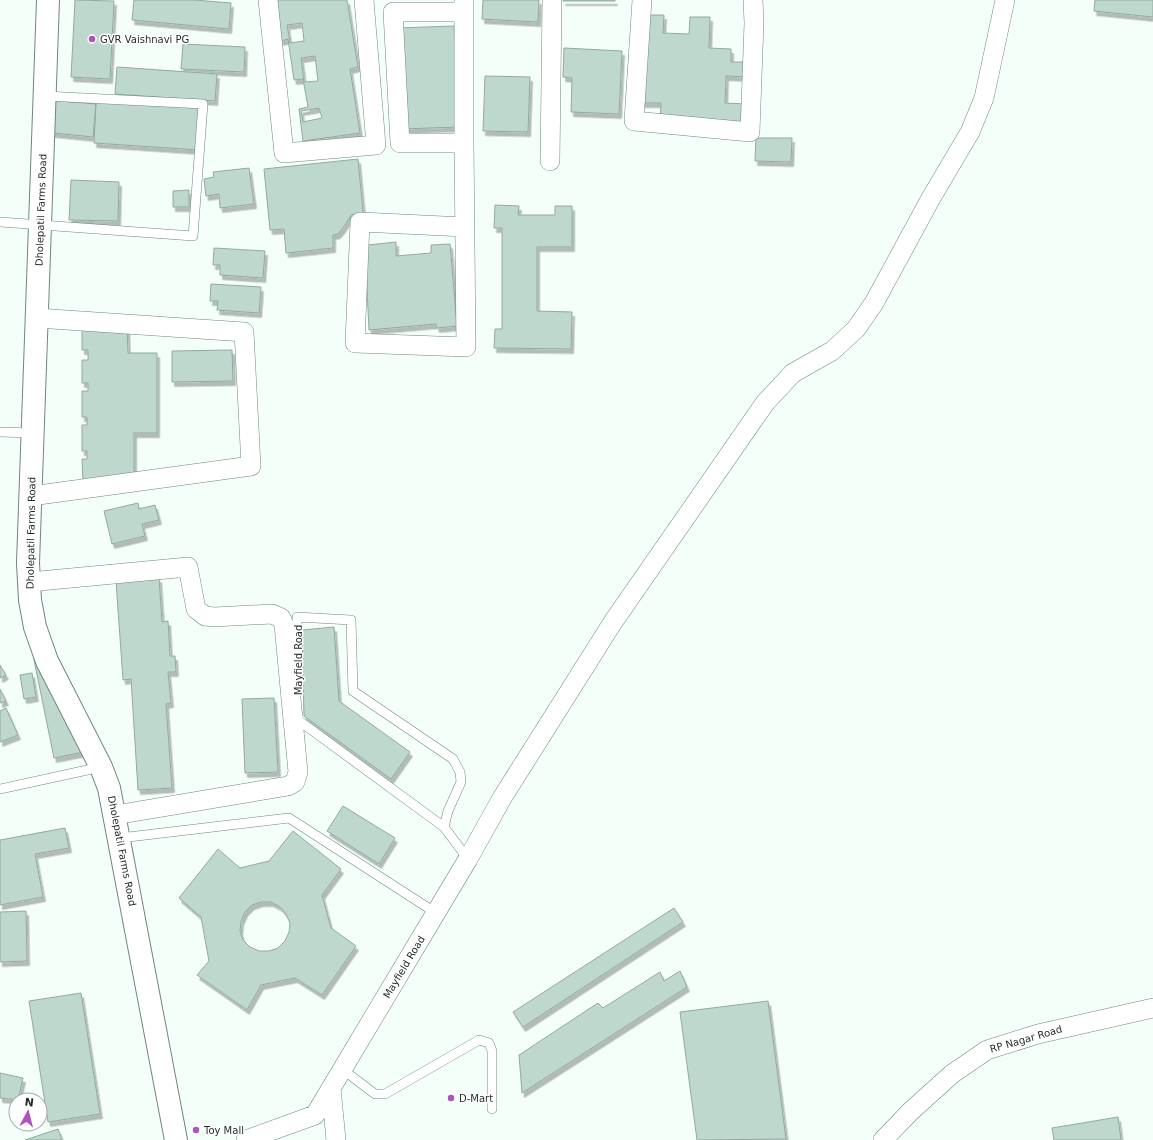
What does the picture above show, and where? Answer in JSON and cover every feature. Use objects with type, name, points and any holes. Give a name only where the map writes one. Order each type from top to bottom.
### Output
[{"type":"street","name":"Dholepatil Farms Road","points":[[48,0],[28,563],[30,600],[35,627],[47,661],[102,767],[109,788],[120,838],[176,1140]]},
{"type":"street","points":[[268,0],[284,153],[376,145],[364,0]]},
{"type":"street","points":[[550,161],[552,0]]},
{"type":"street","points":[[642,0],[634,121],[750,132],[754,23],[753,0]]},
{"type":"street","points":[[468,859],[502,798],[613,622],[765,403],[793,373],[832,351],[856,329],[874,303],[931,198],[970,132],[984,98],[1005,0]]},
{"type":"street","points":[[464,144],[400,143],[393,12],[464,6],[466,347],[355,343],[360,222],[465,227]]},
{"type":"street","points":[[31,496],[251,466],[244,332],[37,318]]},
{"type":"street","points":[[29,582],[188,567],[196,610],[205,616],[214,617],[272,614],[281,618],[284,625],[298,772],[295,782],[288,786],[115,815]]},
{"type":"street","name":"Mayfield Road","points":[[246,1140],[315,1115],[468,859]]},
{"type":"street","name":"RP Nagar Road","points":[[883,1140],[911,1111],[952,1074],[987,1050],[1038,1034],[1150,1012]]},
{"type":"street","points":[[331,1088],[336,1140]]},
{"type":"lane","points":[[0,222],[193,236],[203,104],[45,96]]},
{"type":"lane","points":[[0,432],[33,433]]},
{"type":"lane","name":"Mayfield Road","points":[[444,827],[448,811],[461,782],[460,772],[453,760],[353,691],[351,620],[297,617],[298,720],[444,827],[468,859]]},
{"type":"lane","points":[[0,789],[102,767]]},
{"type":"lane","points":[[120,838],[290,818],[436,913]]},
{"type":"lane","points":[[342,1069],[375,1094],[385,1094],[479,1040],[484,1041],[490,1043],[492,1051],[492,1109]]},
{"type":"building","name":"GVR Vaishnavi PG","points":[[75,0],[114,1],[110,79],[71,77]]},
{"type":"building","points":[[134,0],[195,0],[231,3],[229,29],[132,20]]},
{"type":"building","points":[[275,0],[347,0],[358,67],[350,69],[360,133],[303,141],[299,109],[308,107],[303,79],[294,80],[288,39],[281,41]],"holes":[[[302,23],[304,41],[290,43],[287,25]],[[315,56],[318,81],[304,82],[301,58]],[[319,108],[322,118],[303,122],[301,111]]]},
{"type":"building","points":[[483,0],[539,0],[538,22],[482,19]]},
{"type":"building","points":[[615,0],[615,1],[563,1]]},
{"type":"building","points":[[1095,0],[1153,0],[1153,17],[1094,11]]},
{"type":"building","points":[[642,15],[664,15],[663,33],[689,34],[690,17],[710,17],[709,48],[731,49],[731,62],[749,62],[748,77],[726,76],[725,103],[747,104],[747,126],[660,123],[661,103],[639,103]]},
{"type":"building","points":[[454,26],[458,127],[401,129],[398,28]]},
{"type":"building","points":[[183,44],[245,47],[244,72],[181,69]]},
{"type":"building","points":[[564,48],[622,51],[619,114],[571,112],[572,78],[563,77]]},
{"type":"building","points":[[117,67],[217,74],[215,101],[115,94]]},
{"type":"building","points":[[485,76],[530,77],[528,132],[483,131]]},
{"type":"building","points":[[48,100],[96,104],[93,137],[44,132]]},
{"type":"building","points":[[96,102],[202,108],[199,150],[94,143]]},
{"type":"building","points":[[756,138],[792,138],[791,162],[755,161]]},
{"type":"building","points":[[358,159],[363,212],[351,215],[338,234],[333,235],[333,248],[286,253],[284,229],[270,230],[264,169]]},
{"type":"building","points":[[249,168],[254,204],[220,208],[219,194],[206,196],[204,179],[214,177],[213,172]]},
{"type":"building","points":[[71,180],[119,182],[118,221],[69,220]]},
{"type":"building","points":[[189,190],[189,207],[173,207],[173,191]]},
{"type":"building","points":[[495,205],[519,206],[518,215],[555,215],[555,206],[572,206],[572,247],[537,247],[537,311],[572,312],[571,349],[494,348],[495,329],[502,329],[502,228],[494,228]]},
{"type":"building","points":[[396,242],[396,256],[431,253],[431,245],[450,244],[457,326],[437,328],[436,324],[369,330],[366,268],[368,245]]},
{"type":"building","points":[[214,248],[265,251],[263,278],[220,275],[220,265],[213,265]]},
{"type":"building","points":[[211,284],[261,287],[259,313],[217,310],[218,301],[210,301]]},
{"type":"building","points":[[82,328],[127,328],[128,353],[157,353],[157,433],[134,433],[134,482],[83,482],[82,459],[87,459],[87,451],[82,451],[82,425],[87,425],[87,417],[82,417],[82,391],[88,391],[88,383],[82,383],[82,360],[88,360],[88,350],[82,350]]},
{"type":"building","points":[[232,350],[233,381],[172,382],[172,351]]},
{"type":"building","points":[[138,503],[139,509],[155,505],[159,520],[142,524],[145,536],[112,544],[104,511]]},
{"type":"building","points":[[159,578],[162,622],[168,621],[170,656],[175,656],[176,672],[168,672],[171,703],[166,704],[172,788],[138,790],[131,679],[123,680],[116,581]]},
{"type":"building","points":[[334,627],[339,701],[410,752],[391,779],[304,716],[302,630]]},
{"type":"building","points":[[36,653],[84,752],[54,758],[33,655]]},
{"type":"building","points":[[0,665],[6,675],[0,678]]},
{"type":"building","points":[[32,673],[36,697],[24,699],[20,675]]},
{"type":"building","points":[[0,689],[6,701],[0,703]]},
{"type":"building","points":[[274,698],[278,772],[245,773],[242,699]]},
{"type":"building","points":[[6,708],[18,735],[0,742],[0,711]]},
{"type":"building","points":[[343,806],[395,838],[379,864],[327,831]]},
{"type":"building","points":[[65,828],[69,848],[35,854],[43,897],[0,905],[0,840]]},
{"type":"building","points":[[293,831],[341,869],[322,895],[331,928],[356,946],[322,995],[295,978],[261,985],[247,1010],[197,975],[209,961],[201,917],[179,898],[218,849],[240,868],[269,861]],"holes":[[[261,902],[271,902],[280,907],[286,914],[290,923],[289,932],[285,941],[278,948],[269,951],[259,951],[250,947],[243,940],[240,931],[241,921],[245,912],[252,905]]]},
{"type":"building","points":[[674,908],[683,922],[523,1027],[513,1012]]},
{"type":"building","points":[[26,911],[27,961],[0,962],[0,912]]},
{"type":"building","points":[[680,971],[687,987],[522,1093],[519,1055],[598,1003],[603,1008],[660,972],[664,981]]},
{"type":"building","points":[[81,993],[100,1114],[48,1122],[48,1092],[43,1092],[29,1001]]},
{"type":"building","points":[[768,1001],[786,1139],[697,1140],[680,1012]]},
{"type":"building","points":[[0,1073],[23,1078],[20,1092],[8,1092],[8,1099],[0,1098]]},
{"type":"building","points":[[1118,1117],[1121,1140],[1054,1140],[1052,1128]]},
{"type":"building","points":[[58,1129],[62,1140],[25,1140]]},
{"type":"place","name":"GVR Vaishnavi PG","points":[[92,39]]},
{"type":"place","name":"D-Mart","points":[[451,1098]]},
{"type":"place","name":"Toy Mall","points":[[196,1130]]}]
